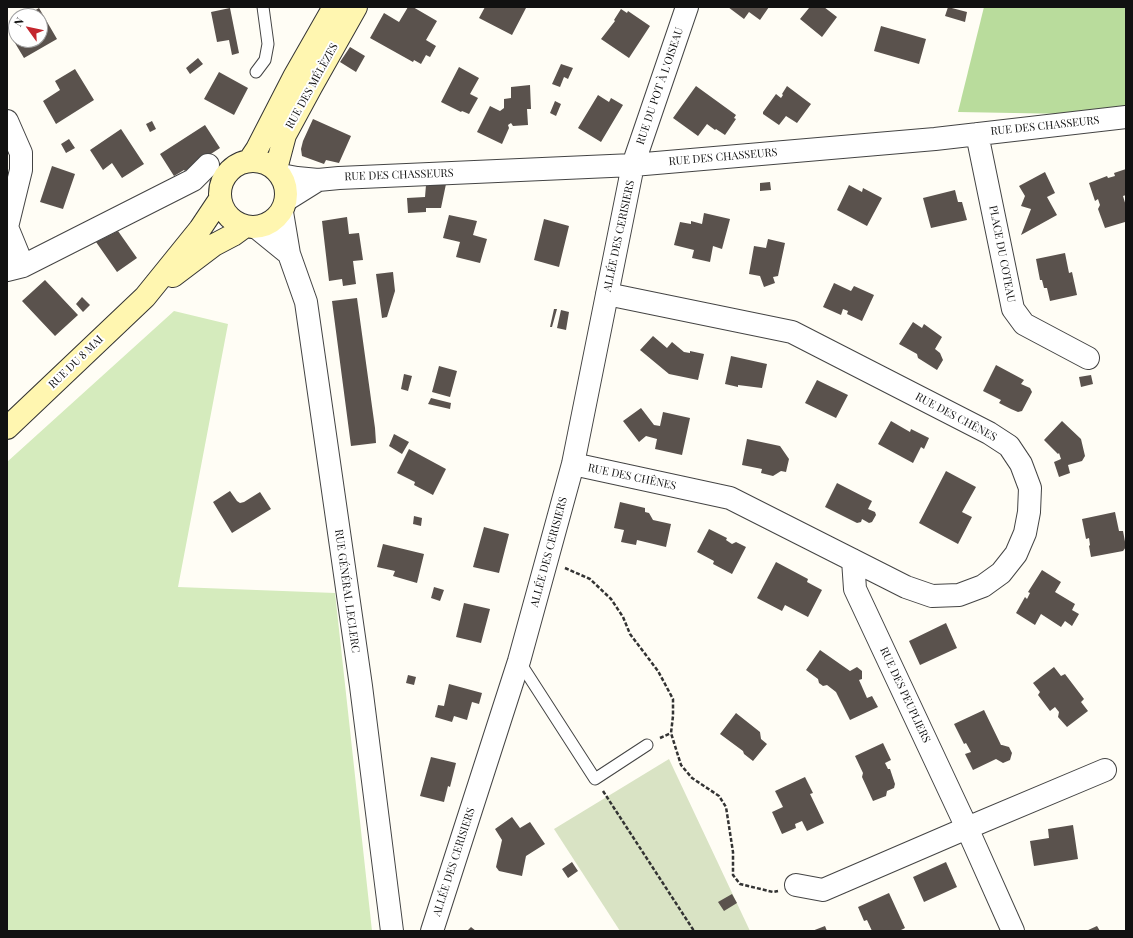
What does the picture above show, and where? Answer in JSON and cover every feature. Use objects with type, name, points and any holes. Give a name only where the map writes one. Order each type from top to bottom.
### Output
[{"type":"main road","name":"RUE DES MÉLÈZES","points":[[249,161],[257,149],[294,78],[334,7]]},
{"type":"main road","name":"RUE DES MÉLÈZES","points":[[278,172],[285,135],[356,7]]},
{"type":"main road","points":[[249,161],[263,162],[278,172],[286,188],[284,206],[275,220],[266,225],[250,227],[237,224],[226,214],[220,199],[220,189],[224,178],[230,170],[239,164],[249,161]]},
{"type":"main road","name":"RUE DU 8 MAI","points":[[7,428],[144,297],[200,229],[220,199]]},
{"type":"main road","name":"RUE DU 8 MAI","points":[[144,297],[214,245],[250,227]]},
{"type":"street","name":"RUE DU POT À L'OISEAU","points":[[633,165],[687,7]]},
{"type":"street","name":"RUE DES CHASSEURS","points":[[278,172],[298,178],[318,180],[633,165],[977,134],[1126,117]]},
{"type":"street","points":[[7,121],[21,153],[21,170],[7,226],[15,268],[193,180],[208,165]]},
{"type":"street","name":"PLACE DU COTEAU","points":[[977,134],[1013,309],[1024,324],[1088,358]]},
{"type":"street","name":"ALLÉE DES CERISIERS","points":[[432,931],[519,660],[573,464],[633,165]]},
{"type":"street","name":"RUE DES CHASSEURS","points":[[284,206],[318,180]]},
{"type":"street","name":"RUE GÉNÉRAL LECLERC","points":[[284,206],[289,254],[306,302],[361,686],[392,931]]},
{"type":"street","points":[[250,227],[289,254]]},
{"type":"street","name":"RUE DES CHÊNES","points":[[573,464],[730,498],[906,587],[932,596],[959,595],[984,586],[1001,573],[1016,554],[1025,533],[1029,512],[1030,488],[1021,464],[1009,446],[989,433],[792,332],[607,294]]},
{"type":"street","name":"RUE DES PEUPLIERS","points":[[853,560],[856,589],[1013,931]]},
{"type":"street","points":[[796,885],[823,890],[1105,770]]},
{"type":"lane","points":[[256,72],[265,60],[268,44],[263,7]]},
{"type":"lane","points":[[519,660],[595,779],[647,745]]},
{"type":"path","points":[[546,560],[590,579],[611,599],[623,617],[630,634],[658,671],[673,698],[671,732],[681,765],[692,778],[719,796],[726,807],[733,852],[733,875],[740,884],[773,892],[796,885]]},
{"type":"path","points":[[595,779],[694,931]]},
{"type":"green space","points":[[984,7],[1126,7],[1126,115],[958,112]]},
{"type":"green space","points":[[174,311],[228,324],[178,587],[335,593],[372,931],[7,931],[7,462]]},
{"type":"green space","points":[[669,759],[750,931],[620,931],[554,829]]},
{"type":"building","points":[[408,7],[413,7],[437,21],[426,40],[436,46],[430,57],[426,55],[421,64],[414,60],[413,62],[370,38],[384,13],[399,22]]},
{"type":"building","points":[[485,7],[526,8],[512,35],[479,18]]},
{"type":"building","points":[[728,7],[769,7],[760,20],[749,12],[744,19]]},
{"type":"building","points":[[808,7],[824,7],[837,17],[822,37],[800,19],[809,8]]},
{"type":"building","points":[[948,7],[967,12],[965,22],[945,16]]},
{"type":"building","points":[[230,8],[239,53],[232,55],[229,40],[217,42],[211,12]]},
{"type":"building","points":[[621,9],[627,13],[628,11],[650,26],[629,58],[601,39],[615,21],[614,20]]},
{"type":"building","points":[[48,24],[57,39],[48,44]]},
{"type":"building","points":[[881,26],[926,39],[919,64],[874,51]]},
{"type":"building","points":[[350,47],[365,56],[356,72],[340,62]]},
{"type":"building","points":[[18,48],[41,48],[24,58]]},
{"type":"building","points":[[198,58],[203,64],[190,74],[186,68]]},
{"type":"building","points":[[561,64],[573,68],[568,79],[564,77],[560,87],[552,84]]},
{"type":"building","points":[[459,67],[479,78],[470,94],[478,98],[469,114],[462,111],[461,112],[441,102]]},
{"type":"building","points":[[75,69],[94,100],[56,124],[43,101],[60,90],[55,81]]},
{"type":"building","points":[[219,72],[248,88],[234,115],[204,99]]},
{"type":"building","points":[[530,85],[531,109],[527,109],[528,125],[513,126],[511,123],[508,125],[509,128],[502,144],[477,132],[490,106],[500,111],[504,108],[504,99],[511,98],[511,87]]},
{"type":"building","points":[[696,86],[736,115],[734,118],[736,119],[725,135],[707,124],[698,136],[673,118]]},
{"type":"building","points":[[787,86],[811,104],[797,123],[786,116],[779,125],[763,114],[763,112],[776,94],[781,98]]},
{"type":"building","points":[[598,95],[609,102],[611,98],[623,105],[601,142],[578,128]]},
{"type":"building","points":[[555,101],[561,104],[556,116],[550,113]]},
{"type":"building","points":[[313,119],[351,136],[339,163],[326,160],[324,164],[302,156],[301,149],[303,141]]},
{"type":"building","points":[[152,121],[156,129],[150,132],[146,124]]},
{"type":"building","points":[[205,125],[220,148],[185,171],[184,170],[174,176],[160,154]]},
{"type":"building","points":[[121,129],[144,164],[122,178],[112,163],[103,170],[90,150]]},
{"type":"building","points":[[69,139],[75,148],[66,153],[61,144]]},
{"type":"building","points":[[52,166],[75,174],[63,209],[40,202]]},
{"type":"building","points":[[1126,169],[1126,195],[1123,196],[1126,206],[1126,220],[1125,222],[1105,228],[1098,209],[1100,205],[1098,199],[1095,201],[1089,183],[1107,176],[1108,178],[1115,176],[1114,173]]},
{"type":"building","points":[[1045,172],[1055,193],[1047,197],[1057,215],[1021,235],[1031,209],[1021,206],[1025,196],[1019,186]]},
{"type":"building","points":[[770,182],[771,190],[760,191],[760,183]]},
{"type":"building","points":[[446,184],[441,208],[426,208],[426,212],[408,213],[407,198],[425,197],[426,185]]},
{"type":"building","points":[[849,185],[862,192],[863,188],[882,198],[867,226],[837,210]]},
{"type":"building","points":[[955,190],[958,202],[962,202],[967,220],[931,228],[923,198]]},
{"type":"building","points":[[704,213],[730,219],[722,249],[713,246],[710,262],[692,258],[694,250],[674,245],[680,222],[691,224],[691,221],[702,224]]},
{"type":"building","points":[[449,215],[477,221],[473,235],[487,239],[480,263],[456,257],[460,242],[443,238]]},
{"type":"building","points":[[347,217],[349,234],[359,233],[363,260],[353,261],[356,284],[343,286],[342,279],[329,281],[322,221]]},
{"type":"building","points":[[544,219],[569,226],[559,267],[534,260]]},
{"type":"building","points":[[118,231],[137,258],[117,272],[96,242]]},
{"type":"building","points":[[768,239],[785,243],[778,276],[773,277],[775,283],[764,287],[760,276],[749,274],[754,246],[766,248]]},
{"type":"building","points":[[1065,253],[1069,273],[1072,272],[1077,295],[1050,301],[1047,288],[1044,288],[1042,280],[1040,280],[1036,259]]},
{"type":"building","points":[[393,272],[395,291],[387,317],[382,318],[376,274]]},
{"type":"building","points":[[45,280],[78,315],[55,336],[22,301]]},
{"type":"building","points":[[834,283],[851,291],[854,286],[874,295],[862,321],[847,314],[848,311],[843,309],[841,315],[823,307]]},
{"type":"building","points":[[82,297],[90,305],[83,312],[76,304]]},
{"type":"building","points":[[357,298],[376,443],[351,446],[332,301]]},
{"type":"building","points":[[554,309],[557,309],[552,327],[550,327]]},
{"type":"building","points":[[561,310],[569,312],[566,330],[557,328]]},
{"type":"building","points":[[913,322],[922,328],[924,324],[942,337],[935,349],[940,353],[943,360],[937,370],[918,358],[917,354],[899,344]]},
{"type":"building","points":[[653,336],[667,348],[672,342],[684,352],[690,353],[690,351],[704,354],[698,380],[669,374],[640,350]]},
{"type":"building","points":[[731,356],[767,364],[762,388],[738,385],[738,387],[725,384]]},
{"type":"building","points":[[996,365],[1024,380],[1021,384],[1030,388],[1032,392],[1022,411],[1018,412],[999,403],[1001,400],[983,391]]},
{"type":"building","points":[[439,366],[457,371],[450,397],[432,392]]},
{"type":"building","points":[[404,374],[412,376],[408,391],[401,389]]},
{"type":"building","points":[[1091,375],[1093,384],[1081,387],[1079,377]]},
{"type":"building","points":[[817,380],[848,395],[836,418],[805,403]]},
{"type":"building","points":[[431,398],[451,403],[450,409],[428,404]]},
{"type":"building","points":[[641,408],[654,425],[660,426],[663,412],[690,418],[682,455],[655,449],[657,439],[646,436],[639,442],[623,421]]},
{"type":"building","points":[[891,421],[910,432],[911,429],[929,438],[924,449],[921,447],[913,463],[878,444]]},
{"type":"building","points":[[1062,421],[1081,439],[1085,456],[1082,461],[1068,465],[1070,473],[1059,477],[1054,462],[1061,459],[1059,453],[1058,454],[1044,440]]},
{"type":"building","points":[[394,434],[409,442],[402,454],[389,446]]},
{"type":"building","points":[[747,439],[780,446],[789,459],[786,472],[781,471],[773,476],[761,473],[762,469],[742,465]]},
{"type":"building","points":[[409,449],[446,469],[433,495],[414,485],[415,482],[397,473]]},
{"type":"building","points":[[946,471],[976,487],[962,512],[972,517],[958,544],[919,523]]},
{"type":"building","points":[[837,483],[872,501],[868,509],[875,512],[876,515],[872,522],[869,523],[862,519],[861,522],[857,523],[825,507]]},
{"type":"building","points":[[230,491],[240,503],[260,492],[271,509],[232,533],[213,502]]},
{"type":"building","points":[[620,502],[645,508],[645,512],[649,513],[653,520],[671,524],[666,547],[637,540],[636,545],[621,542],[624,530],[614,528]]},
{"type":"building","points":[[1115,512],[1119,531],[1123,531],[1126,547],[1123,551],[1091,557],[1089,538],[1086,539],[1082,519]]},
{"type":"building","points":[[414,516],[422,518],[421,526],[413,524]]},
{"type":"building","points":[[484,527],[509,534],[499,573],[473,567]]},
{"type":"building","points":[[709,529],[727,538],[726,540],[732,544],[736,542],[746,547],[732,574],[713,564],[714,561],[697,552]]},
{"type":"building","points":[[383,544],[424,554],[417,583],[393,576],[395,571],[377,567]]},
{"type":"building","points":[[776,562],[808,579],[807,582],[822,590],[808,617],[785,605],[782,611],[757,598]]},
{"type":"building","points":[[1042,570],[1061,582],[1055,592],[1075,604],[1072,610],[1079,614],[1072,626],[1065,621],[1061,627],[1041,614],[1035,625],[1016,613],[1025,597],[1027,599],[1030,593],[1028,592]]},
{"type":"building","points":[[434,587],[444,590],[440,601],[431,598]]},
{"type":"building","points":[[464,603],[490,609],[481,643],[456,637]]},
{"type":"building","points":[[946,623],[957,648],[920,665],[909,641]]},
{"type":"building","points":[[820,650],[850,671],[857,667],[862,671],[862,679],[859,680],[867,698],[872,696],[878,707],[850,720],[836,692],[827,685],[823,686],[819,683],[818,679],[806,670]]},
{"type":"building","points":[[1054,667],[1061,676],[1065,674],[1084,699],[1081,702],[1088,711],[1067,727],[1058,717],[1059,712],[1055,707],[1050,711],[1038,695],[1040,692],[1033,683]]},
{"type":"building","points":[[408,675],[416,677],[414,685],[406,683]]},
{"type":"building","points":[[449,684],[482,693],[479,704],[472,702],[467,720],[454,716],[452,722],[435,717],[438,705],[444,706]]},
{"type":"building","points":[[984,710],[1001,745],[1009,747],[1012,753],[1010,760],[1003,763],[996,759],[973,770],[965,754],[971,752],[966,743],[964,744],[954,724]]},
{"type":"building","points":[[736,713],[760,732],[761,739],[767,744],[753,761],[744,754],[743,751],[720,734]]},
{"type":"building","points":[[883,743],[891,760],[885,763],[888,769],[890,769],[895,784],[894,788],[887,791],[886,796],[873,801],[862,777],[863,773],[855,756]]},
{"type":"building","points":[[431,757],[456,763],[450,787],[448,786],[444,802],[420,796]]},
{"type":"building","points":[[805,777],[813,793],[810,794],[824,823],[807,831],[802,821],[795,824],[796,828],[782,834],[772,812],[783,807],[775,791]]},
{"type":"building","points":[[512,817],[520,828],[530,822],[545,844],[526,856],[522,876],[499,871],[496,867],[502,840],[495,829]]},
{"type":"building","points":[[1073,825],[1078,859],[1034,866],[1030,841],[1049,838],[1048,829]]},
{"type":"building","points":[[572,862],[578,871],[568,878],[562,869]]},
{"type":"building","points":[[946,862],[957,887],[924,902],[913,877]]},
{"type":"building","points":[[889,893],[905,928],[899,931],[872,931],[867,920],[864,921],[858,907]]},
{"type":"building","points":[[732,894],[737,903],[724,911],[718,902]]},
{"type":"building","points":[[825,926],[827,931],[812,931]]},
{"type":"building","points":[[1097,926],[1100,931],[1086,931]]},
{"type":"building","points":[[471,927],[476,931],[467,931]]}]
